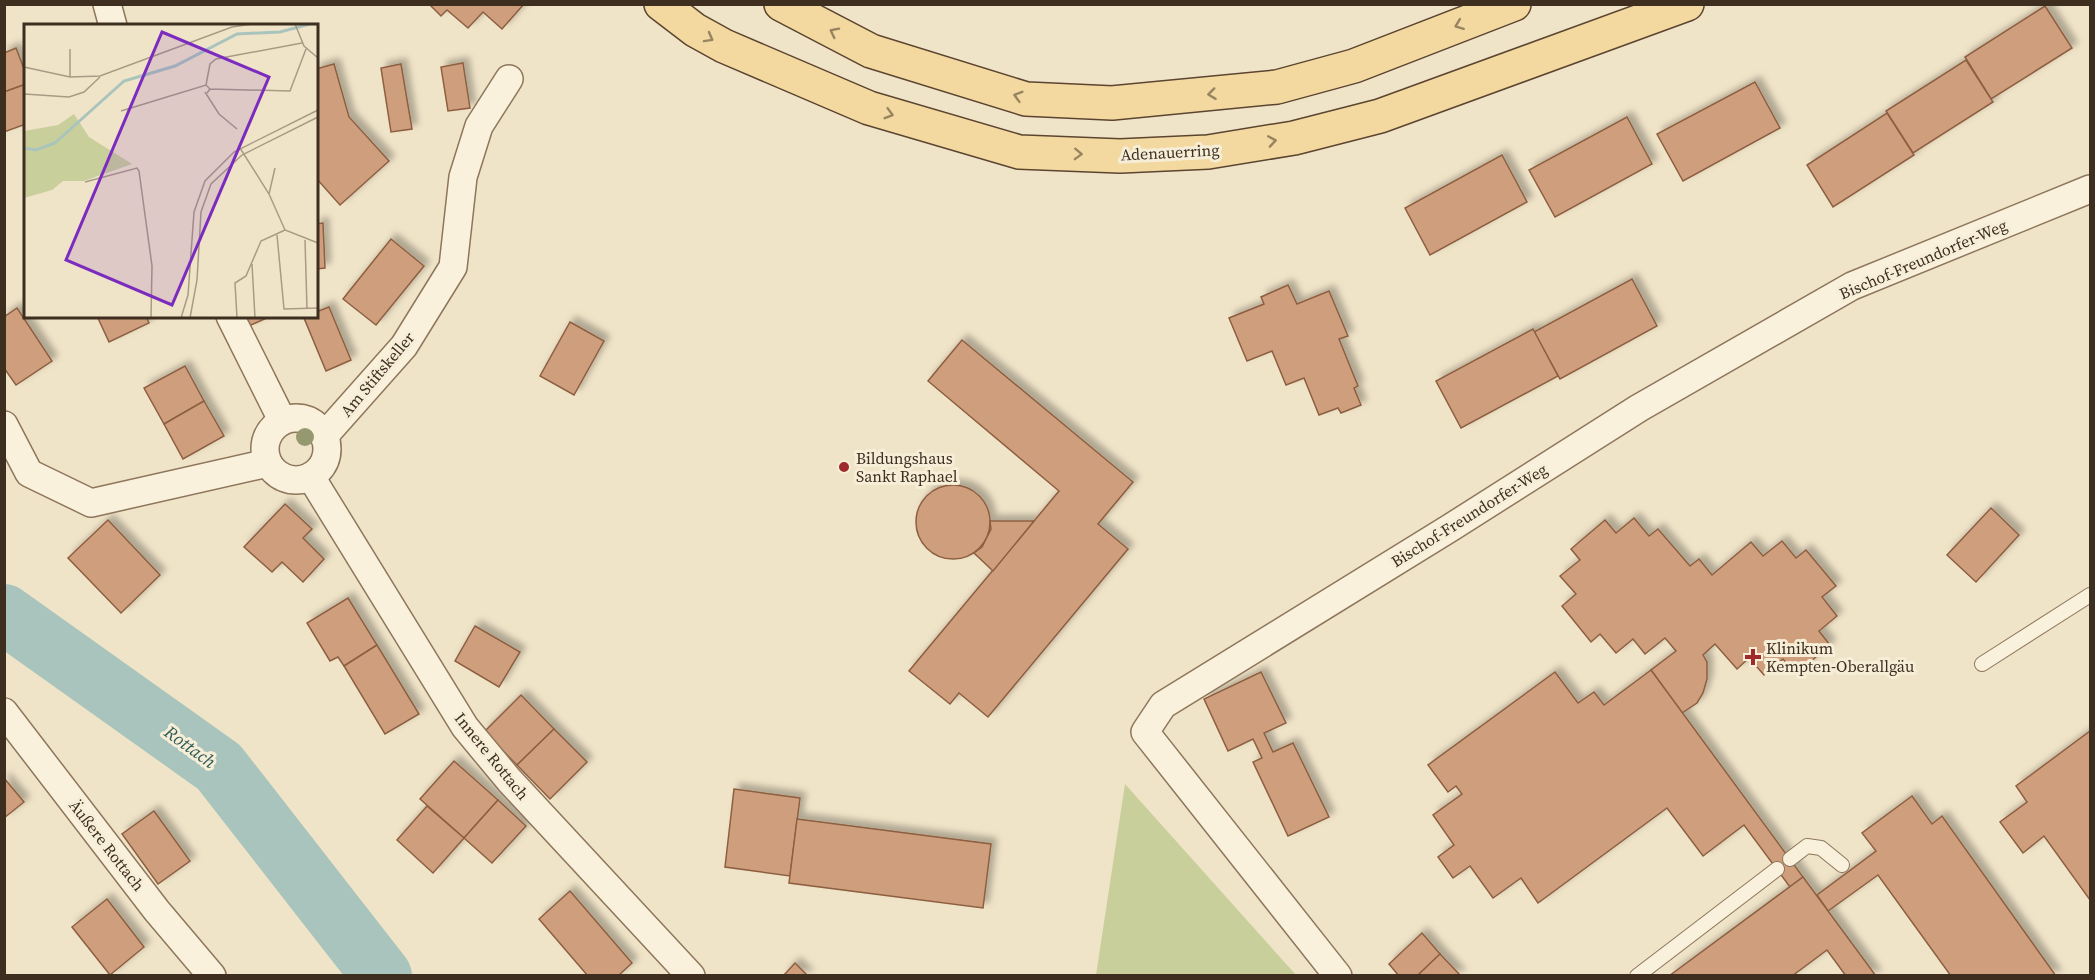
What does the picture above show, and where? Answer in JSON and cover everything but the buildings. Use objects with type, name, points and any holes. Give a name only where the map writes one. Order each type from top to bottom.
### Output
[{"type":"main road","name":"Adenauerring","points":[[661,4],[695,30],[724,46],[869,108],[1019,152],[1120,156],[1208,152],[1294,138],[1380,116],[1687,4]]},
{"type":"main road","points":[[781,4],[871,51],[1026,99],[1112,103],[1277,87],[1354,66],[1514,4]]},
{"type":"street","points":[[107,4],[112,24]]},
{"type":"street","name":"Am Stiftskeller","points":[[325,435],[404,346],[453,267],[463,177],[479,126],[509,79]]},
{"type":"street","name":"Bischof-Freundorfer-Weg","points":[[1338,975],[1145,732],[1163,705],[1639,408],[1852,286],[2091,189]]},
{"type":"street","points":[[231,318],[282,420]]},
{"type":"street","points":[[299,417],[314,422],[325,435],[328,451],[323,466],[311,477],[295,481],[279,475],[268,463],[265,447],[270,431],[282,420],[299,417]]},
{"type":"street","points":[[4,425],[29,473],[91,503],[268,463]]},
{"type":"street","name":"Innere Rottach","points":[[311,477],[465,727],[509,780],[691,975]]},
{"type":"street","name":"Äußere Rottach","points":[[4,712],[157,911],[213,975]]},
{"type":"lane","points":[[1982,664],[2091,595]]},
{"type":"lane","points":[[1790,859],[1808,846],[1821,848],[1842,865]]},
{"type":"lane","points":[[1637,975],[1777,869]]},
{"type":"green space","points":[[1125,784],[1296,975],[1096,975]]},
{"type":"waterway","name":"Rottach","points":[[4,614],[219,767],[382,976]]},
{"type":"place","name":"Bildungshaus Sankt Raphael","points":[[844,467]]},
{"type":"place","name":"Klinikum Kempten-Oberallgäu","points":[[1753,657]]}]
